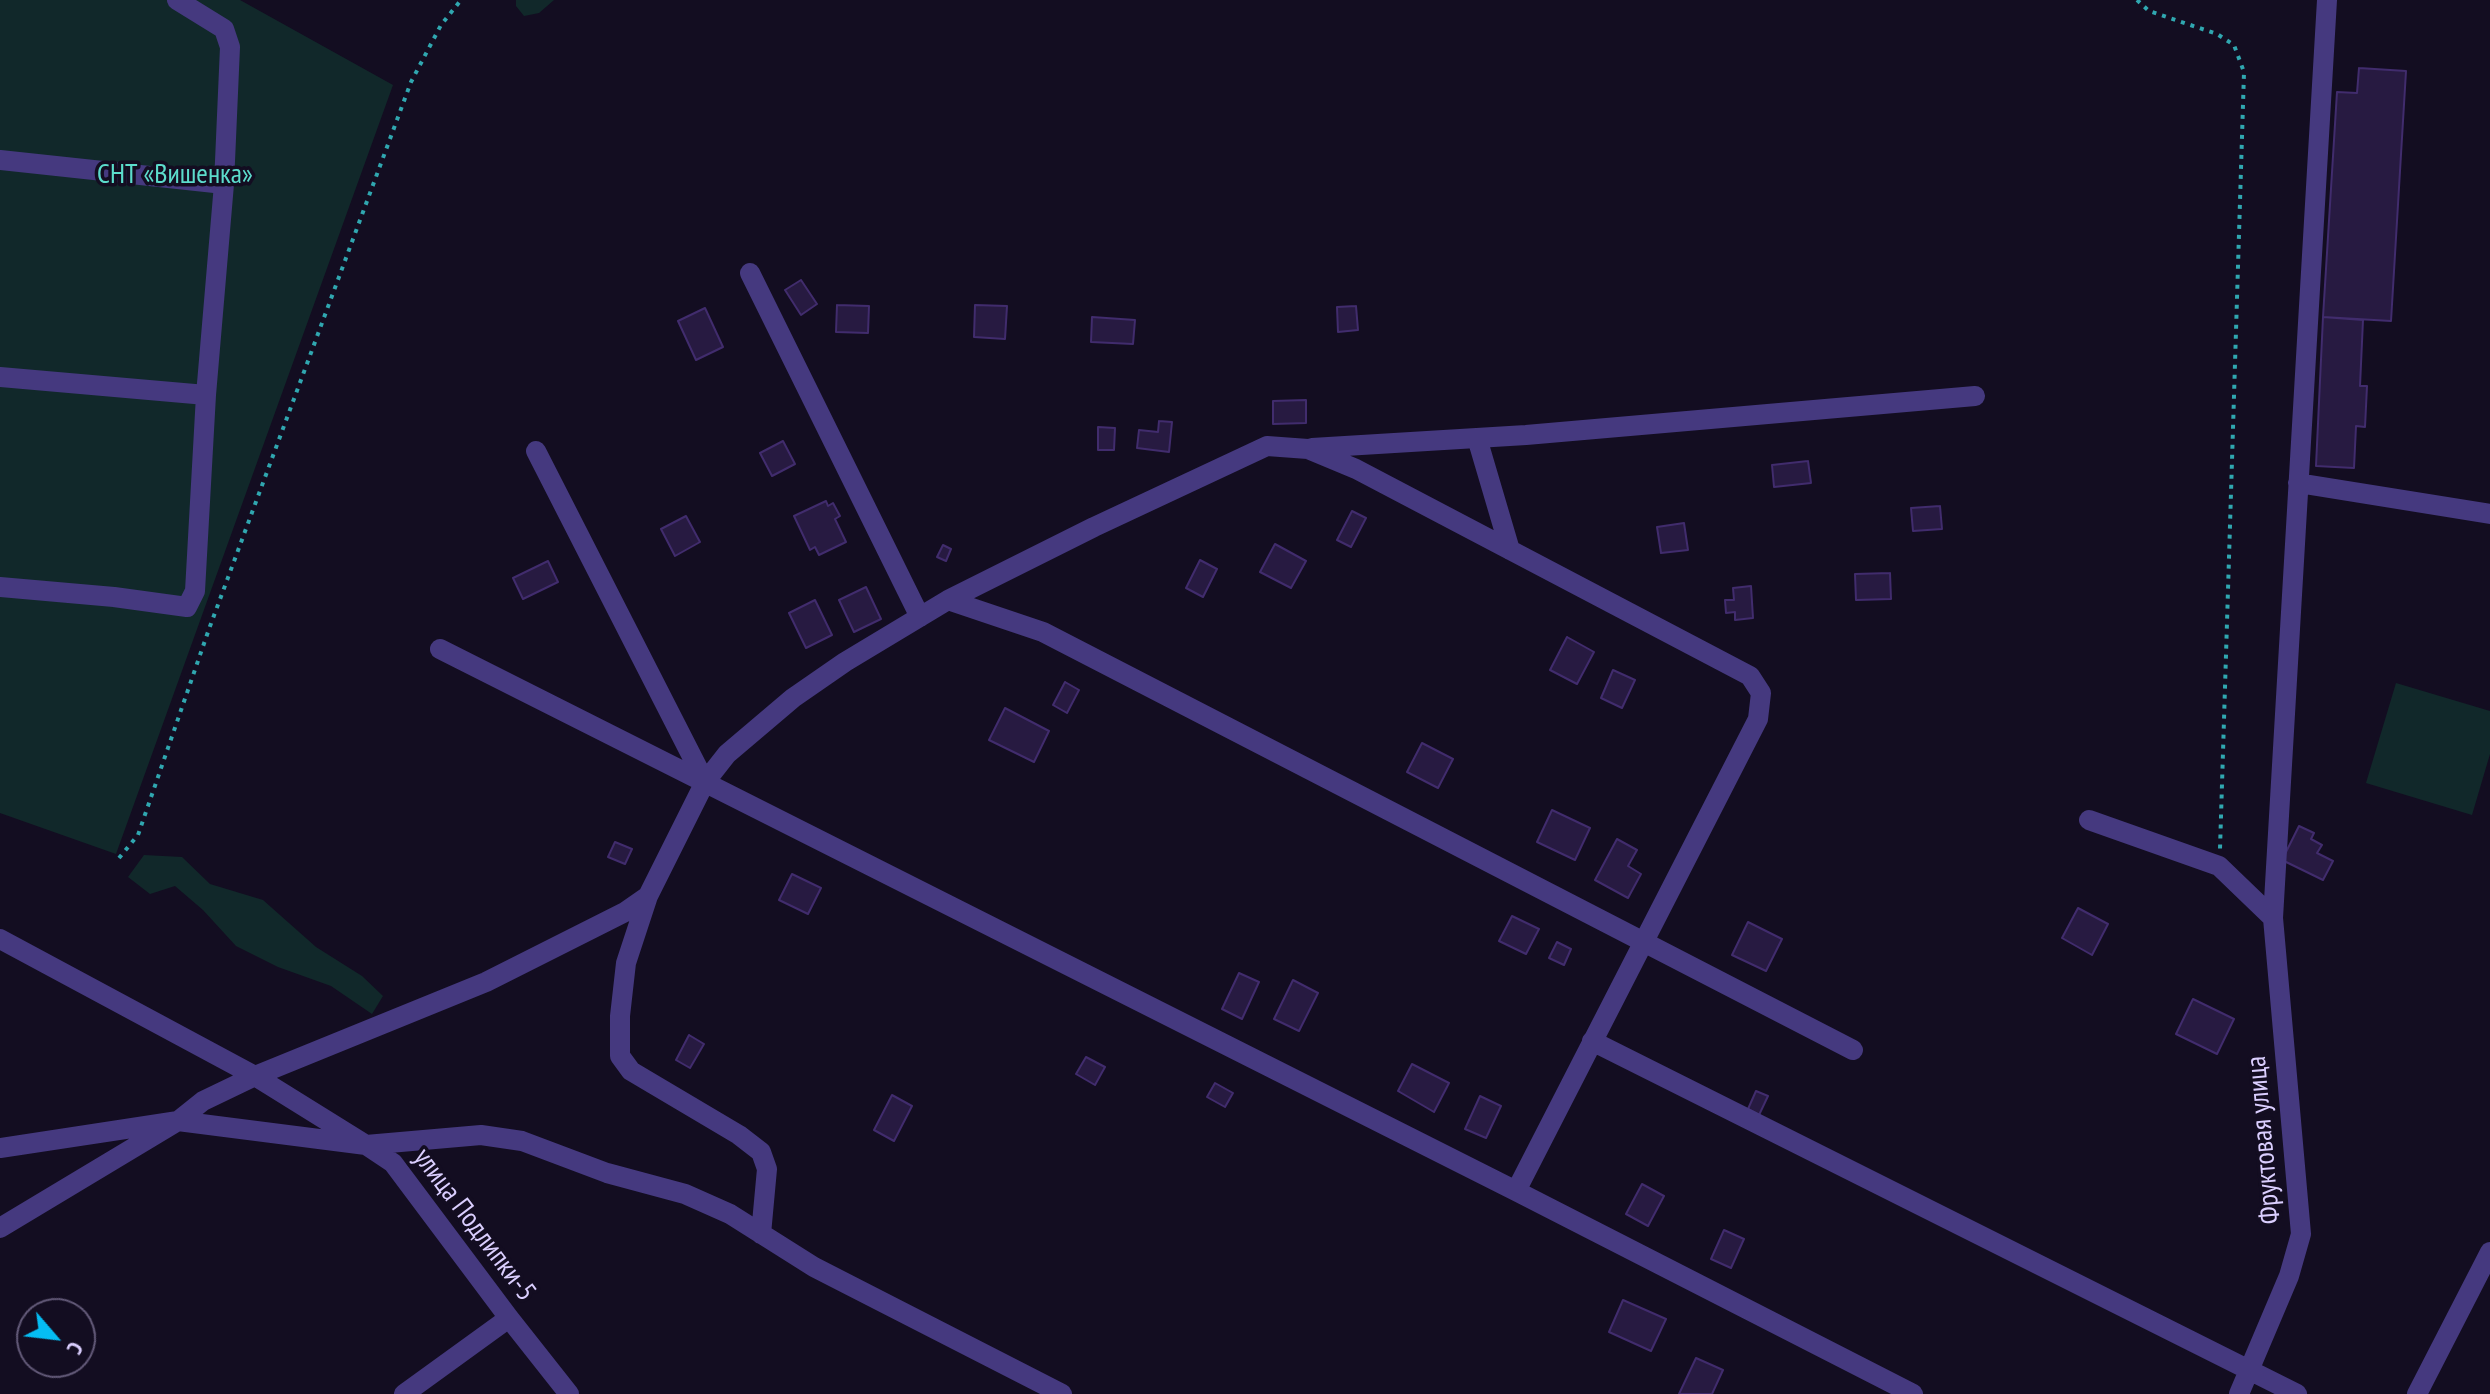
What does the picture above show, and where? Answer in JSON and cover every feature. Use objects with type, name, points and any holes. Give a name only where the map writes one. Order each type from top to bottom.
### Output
[{"type":"street","points":[[0,587],[187,607],[195,591],[206,395],[224,184],[230,47],[224,29],[177,0]]},
{"type":"street","name":"Фруктовая улица","points":[[2239,1394],[2289,1276],[2301,1234],[2273,918],[2327,0]]},
{"type":"street","points":[[0,160],[224,184]]},
{"type":"street","points":[[750,273],[920,617]]},
{"type":"street","points":[[0,377],[206,395]]},
{"type":"street","points":[[761,1234],[767,1169],[761,1152],[739,1135],[631,1071],[620,1056],[620,1016],[626,963],[648,896],[705,782],[727,754],[793,698],[845,662],[948,600],[1267,446],[1308,449],[1477,438],[1975,396]]},
{"type":"street","points":[[1477,438],[1510,550]]},
{"type":"street","points":[[1308,449],[1356,469],[1750,676],[1761,693],[1758,719],[1516,1191]]},
{"type":"street","points":[[536,451],[705,782]]},
{"type":"street","points":[[2298,483],[2490,514]]},
{"type":"street","points":[[948,600],[1043,632],[1853,1050]]},
{"type":"street","points":[[440,649],[1913,1394]]},
{"type":"street","points":[[2089,820],[2219,866],[2273,918]]},
{"type":"street","points":[[0,1228],[178,1121],[203,1101],[255,1076],[486,982],[625,912],[648,896]]},
{"type":"street","name":"улица Подлипки-5","points":[[0,939],[255,1076],[393,1163],[569,1394]]},
{"type":"street","points":[[1592,1041],[2297,1394]]},
{"type":"street","points":[[0,1148],[178,1121],[366,1145],[481,1135],[522,1141],[607,1173],[685,1194],[730,1214],[814,1267],[1062,1394]]},
{"type":"street","points":[[2417,1394],[2490,1252]]},
{"type":"street","points":[[404,1394],[509,1318]]},
{"type":"path","points":[[119,858],[138,835],[204,643],[411,82],[441,25],[461,0]]},
{"type":"path","points":[[2137,0],[2149,11],[2217,34],[2234,45],[2244,72],[2219,866]]},
{"type":"green space","name":"СНТ «Вишенка»","points":[[0,0],[240,0],[393,85],[116,854],[0,813]]},
{"type":"green space","points":[[516,0],[554,0],[539,13],[524,16],[516,6]]},
{"type":"green space","points":[[2396,683],[2490,711],[2490,754],[2472,815],[2366,783]]},
{"type":"green space","points":[[144,855],[182,857],[210,884],[263,900],[316,947],[362,976],[383,996],[372,1014],[331,986],[278,967],[236,946],[203,910],[175,886],[150,894],[128,877]]},
{"type":"building","points":[[2359,68],[2406,71],[2391,321],[2323,317],[2337,92],[2357,93]]},
{"type":"building","points":[[801,280],[817,304],[801,315],[785,290]]},
{"type":"building","points":[[837,305],[869,306],[868,333],[836,332]]},
{"type":"building","points":[[975,305],[1007,306],[1005,339],[974,337]]},
{"type":"building","points":[[1356,306],[1358,330],[1338,332],[1337,307]]},
{"type":"building","points":[[705,308],[723,347],[696,360],[678,321]]},
{"type":"building","points":[[1092,317],[1135,320],[1133,344],[1091,342]]},
{"type":"building","points":[[2323,317],[2363,320],[2360,386],[2367,386],[2365,427],[2356,426],[2354,468],[2316,466]]},
{"type":"building","points":[[1306,400],[1306,423],[1273,424],[1273,401]]},
{"type":"building","points":[[1159,421],[1172,422],[1169,452],[1137,448],[1139,430],[1158,432]]},
{"type":"building","points":[[1098,427],[1115,428],[1114,450],[1098,450]]},
{"type":"building","points":[[783,441],[795,464],[772,476],[760,453]]},
{"type":"building","points":[[1808,461],[1811,483],[1774,487],[1772,465]]},
{"type":"building","points":[[826,501],[828,506],[833,503],[840,516],[835,519],[846,542],[819,555],[815,547],[810,550],[794,516]]},
{"type":"building","points":[[1940,506],[1942,529],[1913,531],[1911,508]]},
{"type":"building","points":[[1352,511],[1366,518],[1351,547],[1337,540]]},
{"type":"building","points":[[686,516],[700,542],[675,556],[661,529]]},
{"type":"building","points":[[1684,523],[1688,550],[1661,553],[1657,527]]},
{"type":"building","points":[[1275,544],[1306,561],[1291,588],[1260,572]]},
{"type":"building","points":[[943,545],[951,549],[946,561],[937,557]]},
{"type":"building","points":[[1200,560],[1217,569],[1203,597],[1186,588]]},
{"type":"building","points":[[548,561],[558,582],[523,599],[513,578]]},
{"type":"building","points":[[1890,573],[1891,599],[1856,600],[1855,574]]},
{"type":"building","points":[[1751,586],[1753,618],[1735,620],[1735,612],[1726,613],[1725,600],[1734,600],[1733,588]]},
{"type":"building","points":[[866,587],[881,619],[854,632],[839,600]]},
{"type":"building","points":[[815,600],[832,635],[806,648],[789,613]]},
{"type":"building","points":[[1567,637],[1594,652],[1577,684],[1550,670]]},
{"type":"building","points":[[1613,670],[1635,680],[1622,708],[1601,698]]},
{"type":"building","points":[[1065,682],[1079,690],[1067,713],[1053,705]]},
{"type":"building","points":[[1005,708],[1049,731],[1034,762],[989,740]]},
{"type":"building","points":[[1422,743],[1453,759],[1438,788],[1407,772]]},
{"type":"building","points":[[1552,810],[1590,828],[1575,860],[1537,842]]},
{"type":"building","points":[[2299,826],[2314,833],[2311,839],[2322,845],[2317,853],[2333,861],[2323,880],[2282,860]]},
{"type":"building","points":[[1617,839],[1637,850],[1628,866],[1641,874],[1628,898],[1595,880]]},
{"type":"building","points":[[615,842],[632,849],[625,864],[608,857]]},
{"type":"building","points":[[792,874],[821,888],[808,914],[779,900]]},
{"type":"building","points":[[2078,908],[2108,924],[2092,955],[2062,938]]},
{"type":"building","points":[[1512,916],[1539,929],[1526,954],[1499,941]]},
{"type":"building","points":[[1748,922],[1782,939],[1766,971],[1732,955]]},
{"type":"building","points":[[1557,942],[1571,949],[1564,965],[1549,958]]},
{"type":"building","points":[[1239,973],[1259,982],[1242,1019],[1222,1009]]},
{"type":"building","points":[[1293,980],[1318,993],[1299,1031],[1274,1019]]},
{"type":"building","points":[[2193,999],[2234,1019],[2217,1054],[2176,1034]]},
{"type":"building","points":[[689,1035],[704,1044],[690,1068],[676,1060]]},
{"type":"building","points":[[1086,1057],[1105,1067],[1095,1085],[1076,1074]]},
{"type":"building","points":[[1412,1064],[1449,1083],[1434,1112],[1398,1091]]},
{"type":"building","points":[[1215,1083],[1233,1093],[1225,1107],[1207,1097]]},
{"type":"building","points":[[1756,1091],[1768,1096],[1759,1115],[1748,1109]]},
{"type":"building","points":[[892,1095],[912,1106],[894,1141],[874,1130]]},
{"type":"building","points":[[1480,1096],[1501,1106],[1486,1138],[1465,1129]]},
{"type":"building","points":[[1642,1184],[1664,1196],[1648,1226],[1626,1214]]},
{"type":"building","points":[[1724,1230],[1744,1239],[1731,1268],[1711,1259]]},
{"type":"building","points":[[1623,1300],[1666,1319],[1651,1351],[1609,1332]]},
{"type":"building","points":[[1696,1358],[1723,1370],[1712,1394],[1679,1394]]}]
